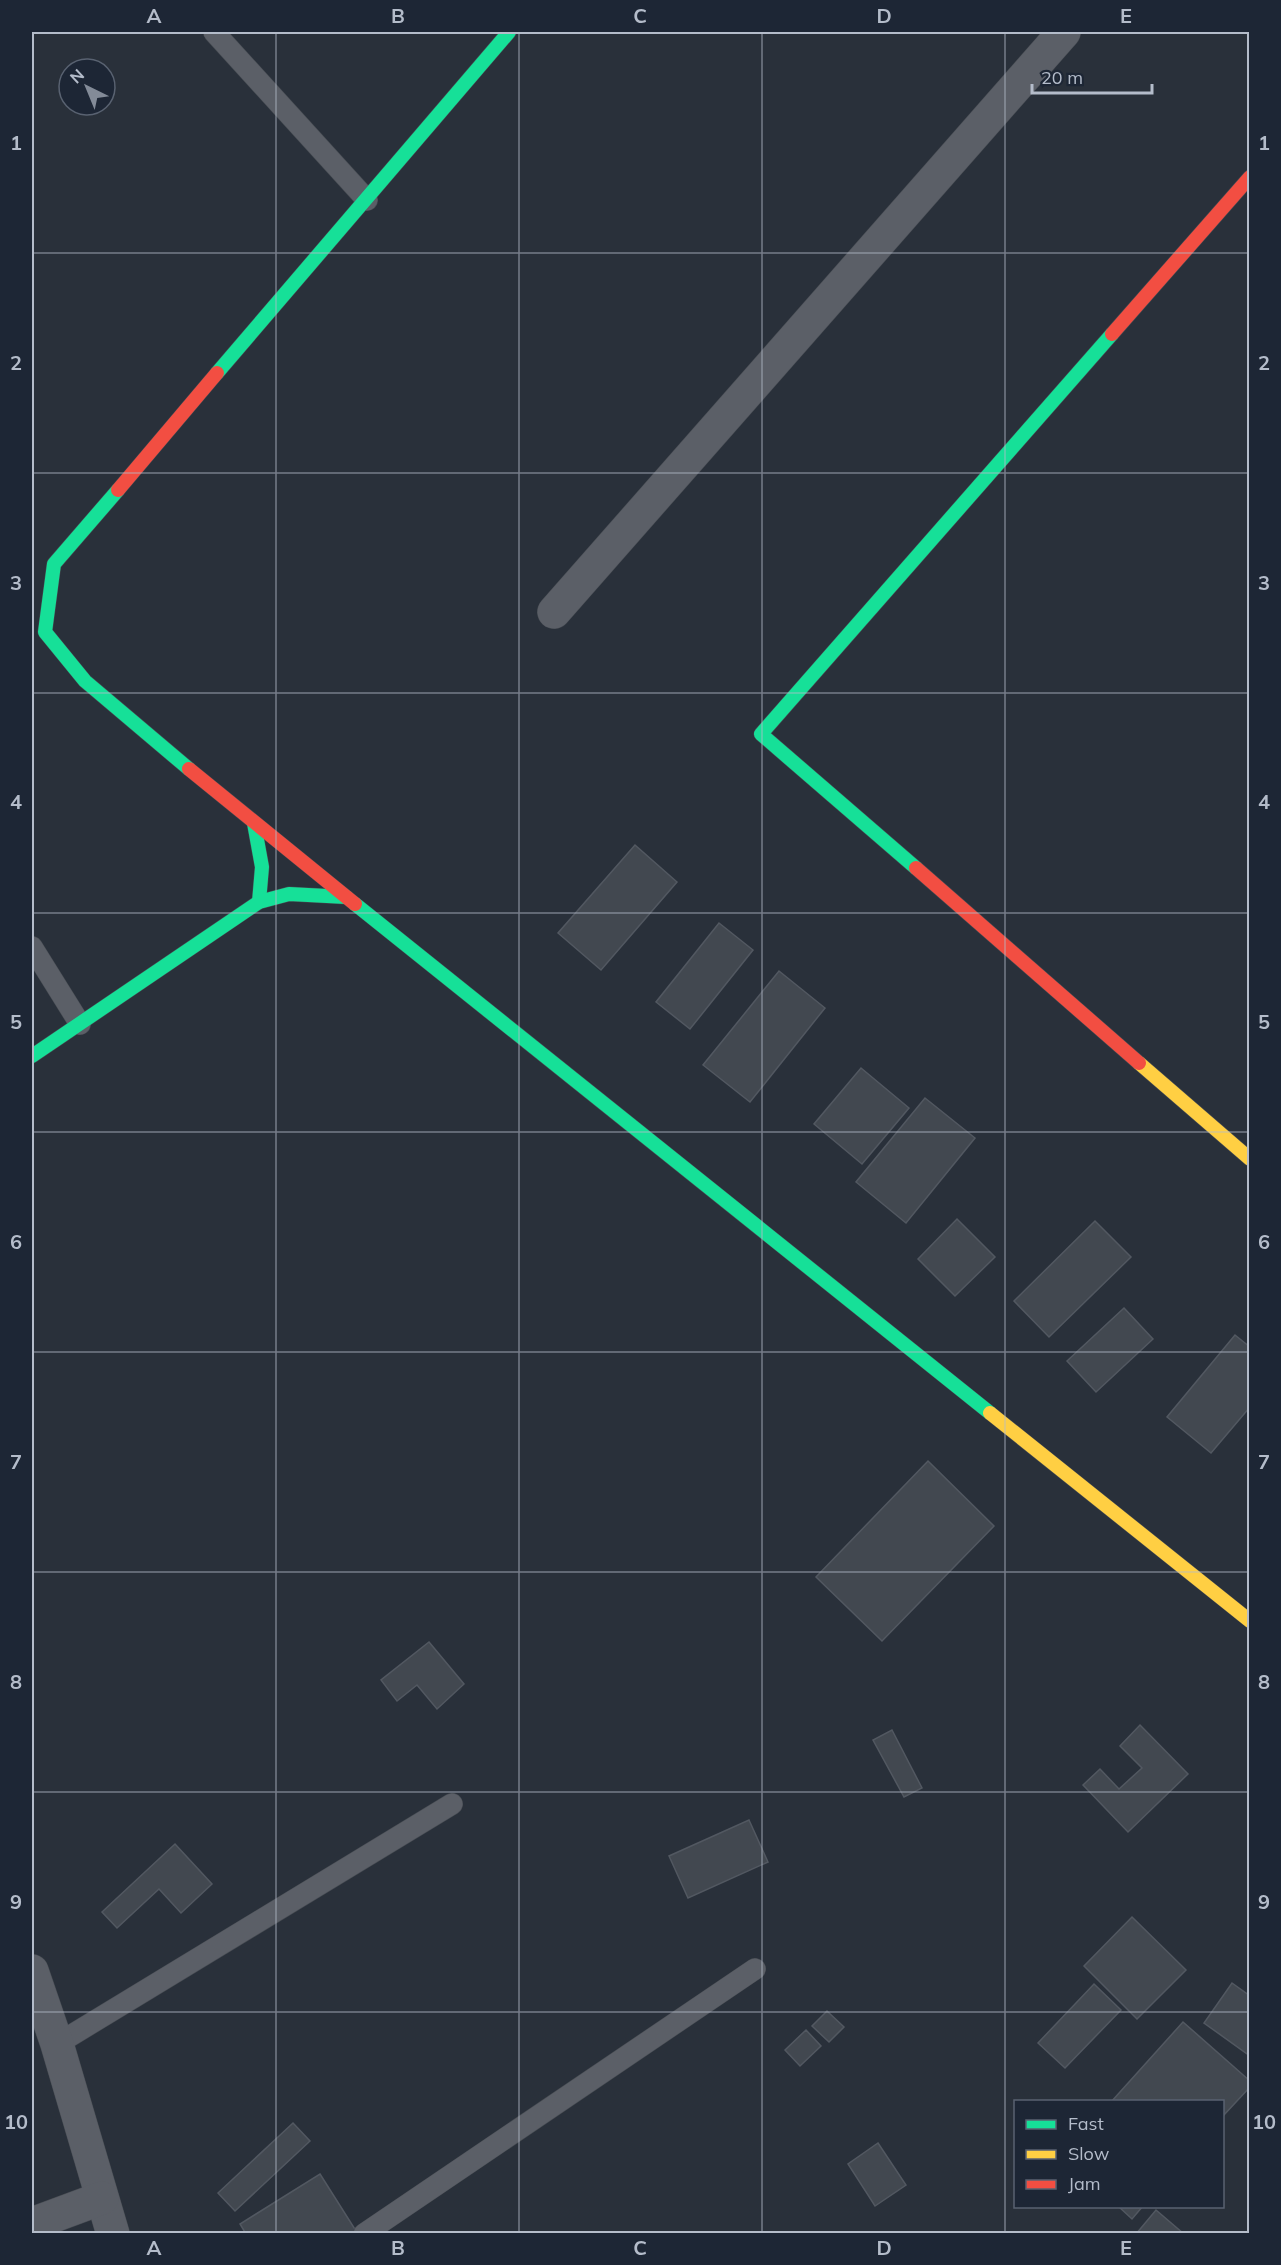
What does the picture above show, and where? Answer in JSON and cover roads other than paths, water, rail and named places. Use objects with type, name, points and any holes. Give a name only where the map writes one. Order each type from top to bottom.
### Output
[{"type":"street","points":[[509,32],[54,564],[45,632],[85,681],[254,823],[1250,1621]]},
{"type":"street","points":[[554,612],[1064,32]]},
{"type":"street","points":[[1250,177],[761,734],[1250,1159]]},
{"type":"street","points":[[254,823],[262,867],[259,902]]},
{"type":"street","points":[[32,1056],[259,902],[289,894],[346,897]]},
{"type":"street","points":[[32,1971],[57,2044],[113,2234]]},
{"type":"street","points":[[32,2224],[102,2198]]},
{"type":"lane","points":[[214,32],[367,200]]},
{"type":"lane","points":[[32,947],[80,1024]]},
{"type":"lane","points":[[57,2044],[452,1804]]},
{"type":"lane","points":[[364,2234],[755,1969]]}]
